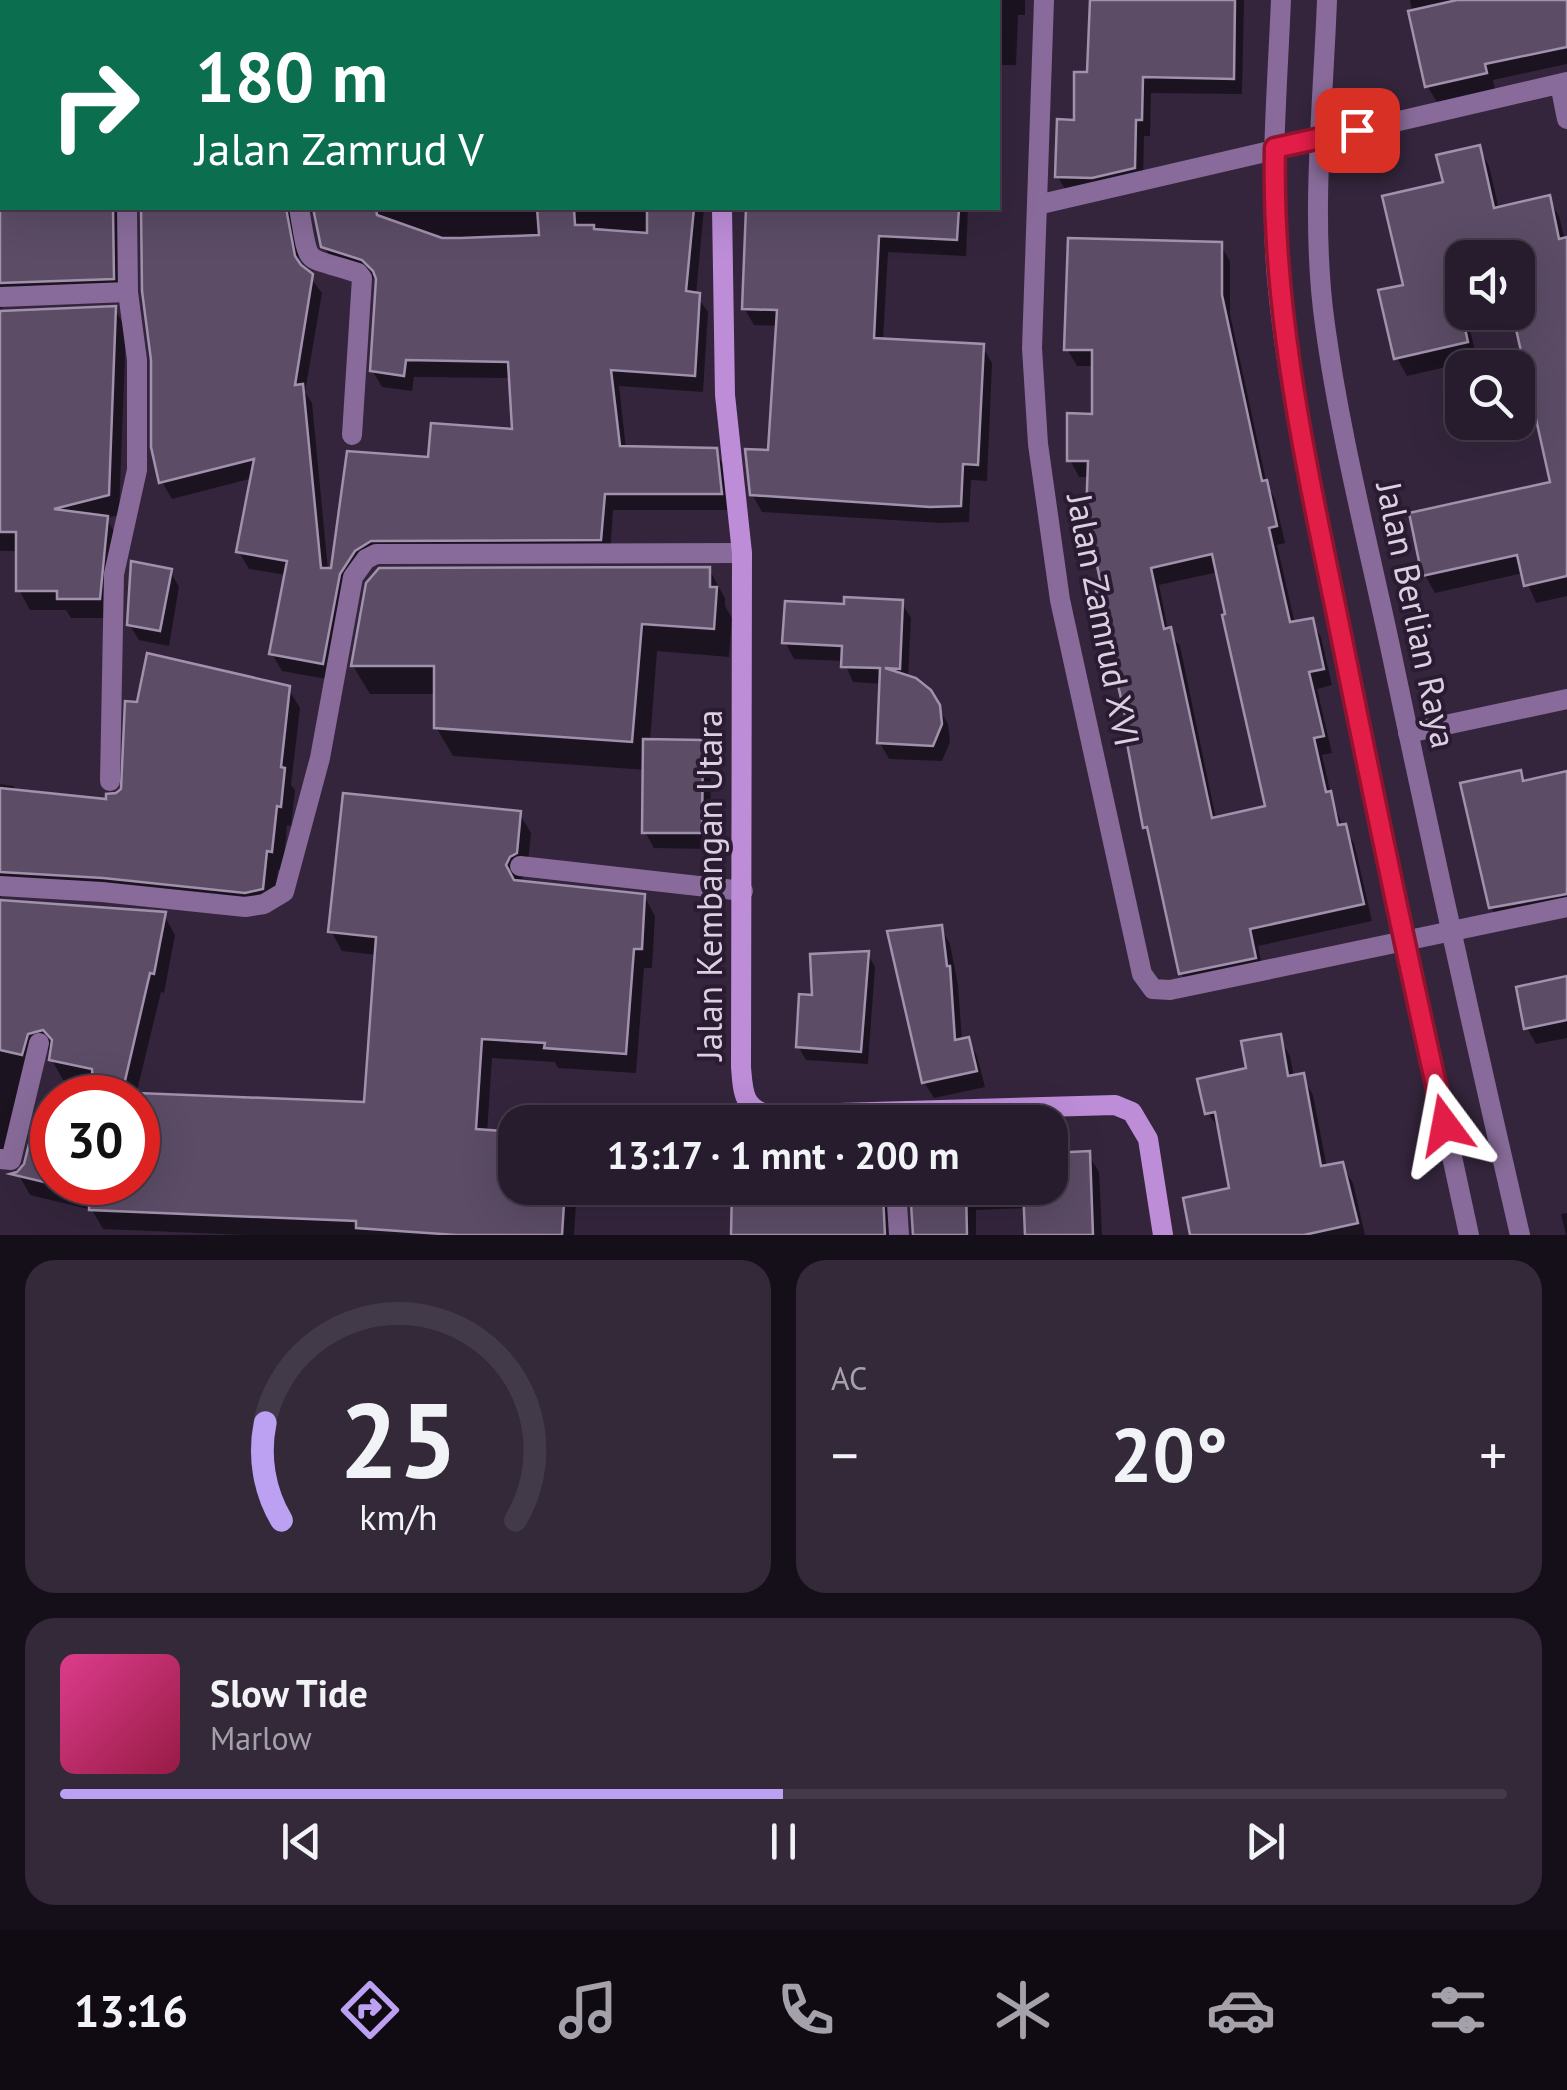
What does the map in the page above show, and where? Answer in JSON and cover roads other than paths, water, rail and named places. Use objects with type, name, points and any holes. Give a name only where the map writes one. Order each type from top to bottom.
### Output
[{"type":"street","name":"Jalan Zamrud XVI","points":[[1044,0],[1032,348],[1038,444],[1060,600],[1142,974],[1153,989],[1170,990],[1404,942]]},
{"type":"street","points":[[1281,0],[1275,244],[1286,346],[1313,499],[1404,942],[1469,1235]]},
{"type":"street","name":"Jalan Berlian Raya","points":[[1327,0],[1319,258],[1325,324],[1450,932],[1520,1235]]},
{"type":"street","points":[[1037,205],[1563,83],[1567,120]]},
{"type":"street","points":[[110,781],[114,574],[136,470],[136,360],[128,292],[127,210]]},
{"type":"street","points":[[299,210],[307,255],[313,262],[358,273],[362,278],[352,435]]},
{"type":"street","name":"Jalan Kembangan Utara","points":[[722,210],[725,395],[742,552],[742,1067],[748,1105]]},
{"type":"street","points":[[0,297],[128,292]]},
{"type":"street","points":[[0,886],[245,906],[275,900],[284,892],[320,758],[353,578],[366,559],[376,554],[742,552]]},
{"type":"street","points":[[1408,733],[1567,699]]},
{"type":"street","points":[[520,866],[742,890]]},
{"type":"street","points":[[1404,942],[1567,907]]},
{"type":"street","points":[[0,1159],[11,1160],[39,1043]]},
{"type":"street","name":"Jalan Kembangan Utara","points":[[1068,1106],[1115,1105],[1132,1112],[1148,1139],[1162,1235]]},
{"type":"street","points":[[897,1205],[899,1235]]}]
